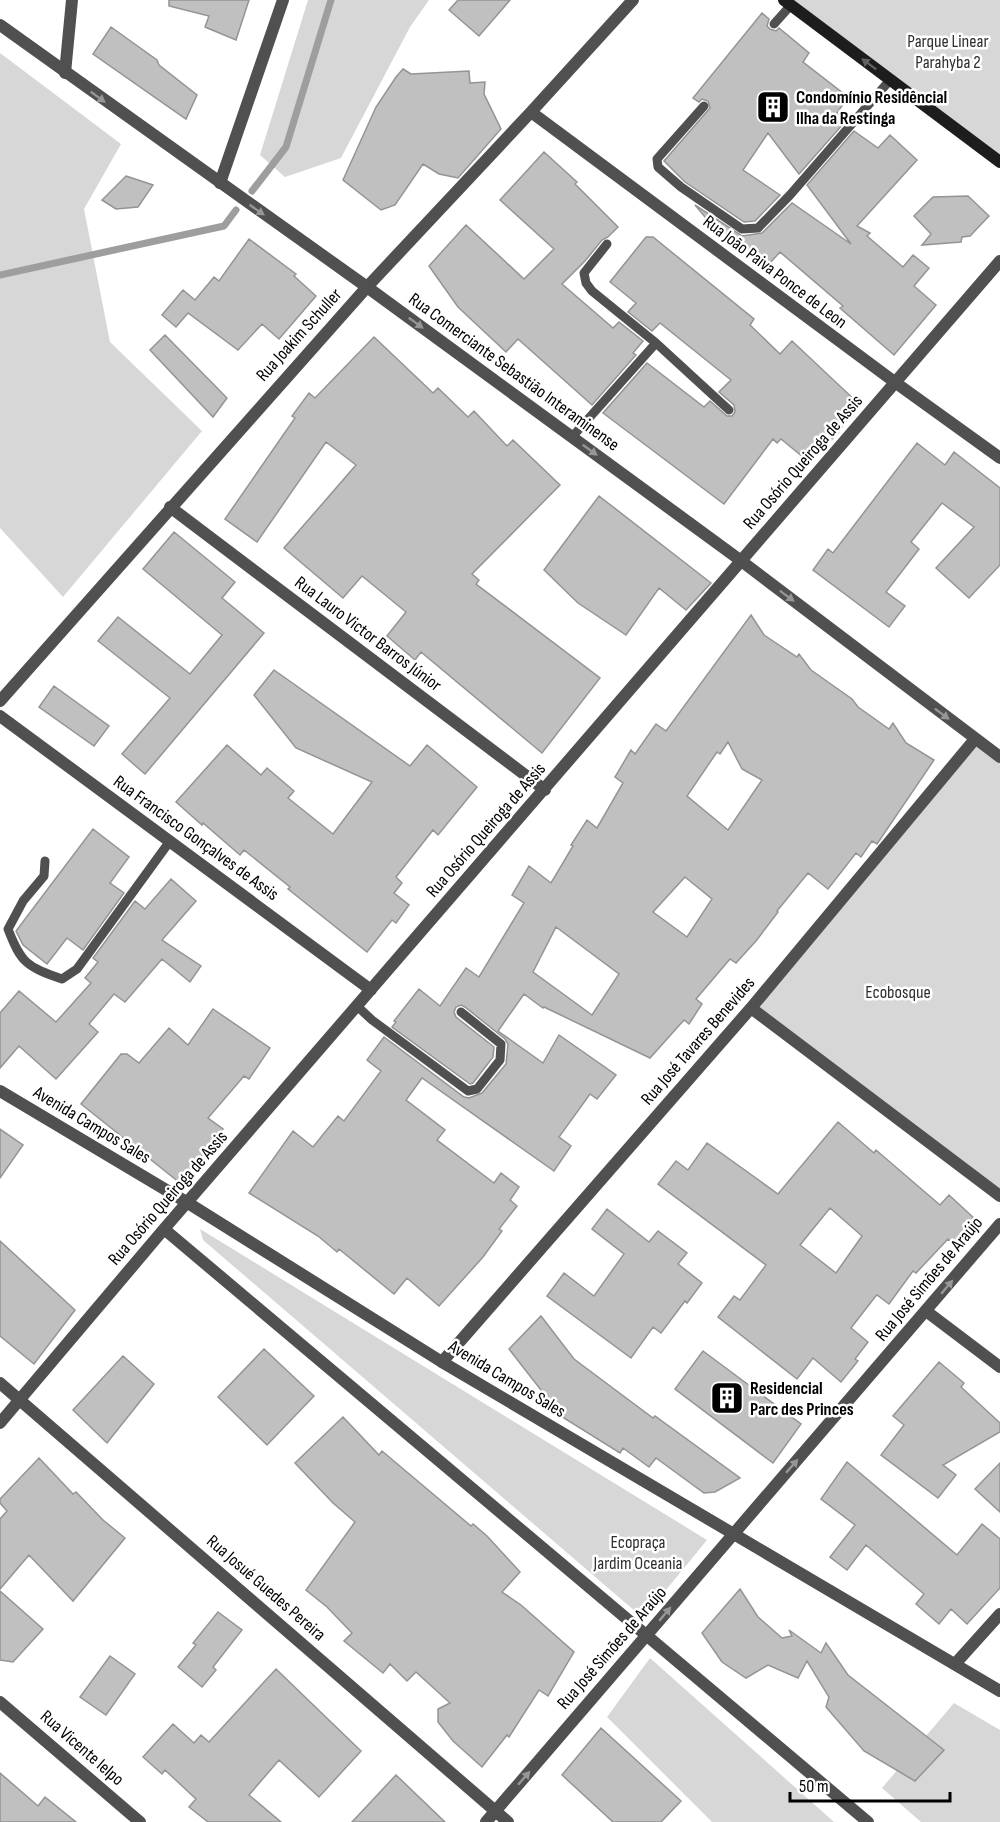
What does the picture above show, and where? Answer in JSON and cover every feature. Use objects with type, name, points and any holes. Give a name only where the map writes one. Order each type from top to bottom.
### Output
[{"type":"main road","points":[[788,3],[1000,162]]},
{"type":"street","points":[[65,73],[72,0]]},
{"type":"street","points":[[220,183],[283,0]]},
{"type":"street","name":"Rua Joakim Schuller","points":[[0,702],[170,507],[367,287],[633,0]]},
{"type":"street","name":"Rua Comerciante Sebastião Interaminense","points":[[0,25],[367,287],[572,437],[740,560],[1000,757]]},
{"type":"street","name":"Rua João Paiva Ponce de Leon","points":[[531,112],[1000,458]]},
{"type":"street","name":"Rua Osório Queiroga de Assis","points":[[0,1424],[164,1229],[1000,261]]},
{"type":"street","name":"Rua Lauro Victor Barros Júnior","points":[[170,507],[544,790]]},
{"type":"street","name":"Rua Francisco Gonçalves de Assis","points":[[0,716],[371,990]]},
{"type":"street","name":"Rua José Tavares Benevides","points":[[442,1362],[751,1008],[975,739]]},
{"type":"street","points":[[751,1008],[1000,1196]]},
{"type":"street","name":"Avenida Campos Sales","points":[[0,1091],[188,1203],[442,1362],[1000,1691]]},
{"type":"street","name":"Rua José Simões de Araújo","points":[[486,1822],[1000,1224]]},
{"type":"street","points":[[164,1229],[868,1822]]},
{"type":"street","points":[[926,1311],[1000,1367]]},
{"type":"street","name":"Rua Josué Guedes Pereira","points":[[0,1383],[508,1822]]},
{"type":"street","points":[[955,1664],[1000,1614]]},
{"type":"street","name":"Rua Vicente Ielpo","points":[[0,1702],[140,1822]]},
{"type":"lane","points":[[774,24],[788,3]]},
{"type":"lane","points":[[704,106],[657,159],[658,167],[681,188],[742,229],[758,228],[790,195],[890,80]]},
{"type":"lane","points":[[607,243],[584,273],[586,283],[592,291],[656,343],[729,410]]},
{"type":"lane","points":[[572,437],[656,343]]},
{"type":"lane","points":[[45,861],[44,876],[23,901],[8,929],[18,954],[36,970],[62,979],[77,969],[170,842]]},
{"type":"lane","points":[[357,1006],[372,1020],[468,1091],[477,1089],[500,1060],[501,1044],[461,1012]]},
{"type":"green space","points":[[308,0],[429,0],[410,27],[341,158],[285,177],[260,155]]},
{"type":"green space","name":"Parque Linear Parahyba 2","points":[[794,0],[1000,0],[1000,156]]},
{"type":"green space","points":[[0,53],[121,144],[84,209],[110,342],[202,431],[63,597],[0,528]]},
{"type":"green space","name":"Ecobosque","points":[[975,739],[1000,757],[1000,1196],[751,1008]]},
{"type":"green space","name":"Ecopraça Jardim Oceania","points":[[200,1229],[707,1540],[643,1618],[203,1240]]},
{"type":"green space","points":[[650,1658],[834,1822],[712,1822],[607,1717]]},
{"type":"green space","points":[[954,1703],[1000,1730],[1000,1822],[921,1822],[882,1788]]},
{"type":"building","points":[[169,0],[249,0],[236,40],[205,27],[209,16],[169,6]]},
{"type":"building","points":[[458,0],[510,0],[479,36],[449,10]]},
{"type":"building","name":"Condomínio Residêncial Ilha da Restinga","points":[[762,13],[769,19],[767,26],[770,29],[776,31],[779,28],[809,53],[803,62],[848,97],[837,113],[844,123],[799,174],[768,133],[743,170],[780,195],[755,221],[744,222],[685,182],[664,161],[710,108],[708,101],[702,99],[699,102],[693,98]]},
{"type":"building","points":[[111,27],[157,60],[159,65],[197,95],[186,119],[93,54]]},
{"type":"building","points":[[403,69],[411,74],[469,71],[470,83],[485,82],[484,94],[501,129],[458,178],[439,174],[423,164],[395,205],[381,210],[343,180],[376,107]]},
{"type":"building","points":[[854,131],[878,148],[890,135],[917,160],[857,226],[870,233],[867,236],[903,267],[913,255],[929,268],[914,286],[936,305],[894,355],[840,308],[843,306],[780,252],[770,263],[761,263],[705,217],[695,205],[742,236],[762,233],[792,203],[851,244],[807,185]]},
{"type":"building","points":[[544,152],[577,182],[575,184],[618,227],[602,240],[562,284],[613,328],[619,322],[643,341],[633,353],[636,355],[592,405],[518,339],[506,352],[458,307],[429,266],[466,225],[524,279],[554,249],[500,200]]},
{"type":"building","points":[[126,176],[153,185],[138,207],[116,209],[102,200]]},
{"type":"building","points":[[968,196],[989,216],[970,236],[962,237],[961,242],[922,245],[931,234],[914,216],[933,197]]},
{"type":"building","points":[[646,237],[653,237],[754,319],[750,325],[780,354],[792,341],[858,403],[838,433],[809,462],[781,439],[777,443],[773,439],[724,504],[603,413],[647,363],[704,407],[710,401],[727,416],[732,416],[735,412],[734,405],[719,392],[731,380],[660,323],[652,331],[628,312],[636,303],[610,282]]},
{"type":"building","points":[[249,239],[296,274],[294,276],[316,296],[279,339],[262,324],[238,350],[188,313],[176,327],[162,315],[183,290],[195,300],[214,277],[219,281]]},
{"type":"building","points":[[165,335],[227,398],[213,417],[150,350]]},
{"type":"building","points":[[374,337],[433,393],[438,388],[468,417],[474,411],[507,446],[513,440],[560,485],[472,574],[479,580],[476,584],[600,678],[542,753],[421,652],[415,660],[387,636],[406,612],[362,576],[343,598],[284,548],[356,465],[326,442],[257,542],[225,519],[295,418],[292,416],[309,393],[315,398]]},
{"type":"building","points":[[917,443],[945,465],[954,452],[1000,488],[1000,565],[969,598],[936,568],[974,527],[942,503],[911,542],[919,549],[886,592],[905,606],[889,627],[813,570],[828,549],[833,553]]},
{"type":"building","points":[[599,496],[711,583],[686,610],[659,588],[626,635],[578,603],[544,570]]},
{"type":"building","points":[[174,532],[235,582],[222,598],[264,633],[145,774],[122,754],[170,698],[98,641],[118,617],[190,674],[222,635],[143,569]]},
{"type":"building","points":[[751,615],[764,635],[797,657],[799,654],[811,670],[889,729],[893,723],[906,743],[934,760],[877,844],[872,841],[861,857],[856,853],[828,889],[808,873],[756,941],[736,963],[730,959],[696,999],[702,1004],[689,1024],[684,1020],[650,1058],[543,1008],[524,994],[498,1031],[543,1063],[559,1035],[616,1075],[597,1099],[590,1094],[559,1137],[571,1146],[554,1171],[422,1078],[406,1100],[445,1130],[437,1140],[494,1183],[501,1173],[519,1187],[510,1200],[517,1206],[499,1229],[502,1231],[483,1257],[439,1306],[407,1278],[394,1294],[339,1249],[337,1252],[318,1236],[249,1193],[293,1131],[313,1147],[338,1116],[344,1121],[381,1071],[367,1060],[384,1037],[464,1097],[469,1098],[482,1093],[506,1064],[508,1044],[505,1039],[465,1007],[461,1005],[456,1007],[454,1012],[456,1017],[494,1047],[493,1057],[470,1084],[392,1027],[396,1022],[394,1021],[419,989],[440,1006],[466,968],[479,977],[524,903],[512,895],[529,866],[551,883],[587,820],[597,828],[623,783],[615,777],[631,750],[635,754],[656,724],[666,731]],"holes":[[[728,742],[742,769],[762,780],[728,830],[687,796],[717,752],[720,754]],[[685,877],[712,899],[687,937],[653,912]],[[556,927],[619,974],[592,1015],[533,972]]]},
{"type":"building","points":[[274,670],[410,766],[427,745],[477,787],[438,835],[433,830],[396,877],[402,883],[394,893],[409,905],[396,923],[392,920],[367,952],[288,889],[290,887],[244,850],[240,855],[176,802],[227,745],[261,775],[267,768],[294,791],[288,798],[333,834],[372,782],[296,748],[254,695]]},
{"type":"building","points":[[54,686],[109,726],[94,746],[39,707]]},
{"type":"building","points":[[93,829],[129,857],[110,883],[124,893],[83,950],[67,938],[47,964],[23,945],[16,931]]},
{"type":"building","points":[[171,879],[196,901],[162,940],[201,966],[190,982],[162,959],[125,1002],[114,994],[89,1024],[98,1032],[56,1079],[19,1046],[0,1068],[0,1013],[19,991],[56,1022],[91,983],[85,978],[98,962],[93,958],[135,901],[145,909]]},
{"type":"building","points":[[213,1009],[270,1048],[249,1079],[244,1076],[208,1118],[223,1129],[180,1183],[81,1104],[121,1054],[127,1054],[139,1063],[169,1028],[188,1045]]},
{"type":"building","points":[[838,1122],[874,1153],[876,1150],[940,1205],[949,1195],[976,1220],[953,1244],[948,1239],[916,1273],[913,1271],[889,1304],[877,1295],[875,1297],[851,1328],[868,1342],[855,1359],[858,1361],[841,1382],[813,1358],[797,1379],[718,1317],[734,1296],[740,1300],[766,1265],[658,1184],[676,1161],[688,1170],[707,1143],[778,1194]],"holes":[[[830,1208],[862,1236],[836,1273],[800,1245]]]},
{"type":"building","points":[[0,1129],[23,1145],[0,1178]]},
{"type":"building","points":[[607,1209],[649,1242],[658,1231],[687,1253],[678,1264],[702,1283],[661,1333],[653,1327],[631,1358],[547,1296],[564,1273],[594,1296],[624,1254],[592,1229]]},
{"type":"building","points":[[0,1241],[75,1310],[34,1364],[0,1336]]},
{"type":"building","points":[[541,1316],[574,1359],[653,1418],[655,1416],[740,1478],[715,1492],[704,1493],[656,1458],[649,1467],[623,1448],[620,1453],[535,1400],[541,1390],[509,1349]]},
{"type":"building","points":[[264,1349],[314,1396],[267,1445],[218,1397]]},
{"type":"building","name":"Residencial Parc des Princes","points":[[703,1351],[801,1424],[773,1463],[675,1389]]},
{"type":"building","points":[[123,1356],[154,1384],[107,1443],[73,1410]]},
{"type":"building","points":[[939,1362],[964,1383],[961,1387],[1000,1423],[1000,1432],[943,1465],[956,1475],[938,1498],[881,1455],[904,1425],[893,1416]]},
{"type":"building","points":[[343,1417],[379,1455],[382,1451],[471,1526],[473,1524],[487,1536],[520,1572],[502,1592],[521,1605],[574,1652],[548,1696],[539,1690],[509,1737],[507,1735],[482,1767],[453,1741],[438,1722],[438,1709],[450,1703],[416,1672],[407,1681],[390,1664],[383,1673],[344,1641],[352,1633],[327,1607],[306,1590],[355,1522],[333,1503],[295,1463]]},
{"type":"building","points":[[39,1458],[73,1494],[76,1492],[103,1520],[125,1538],[73,1601],[29,1555],[0,1589],[0,1519],[7,1511],[0,1503],[0,1499]]},
{"type":"building","points":[[847,1462],[957,1555],[982,1524],[1000,1539],[1000,1588],[967,1624],[951,1609],[939,1624],[916,1604],[924,1594],[866,1545],[847,1570],[830,1557],[855,1525],[821,1499]]},
{"type":"building","points":[[1000,1463],[1000,1512],[975,1489]]},
{"type":"building","points":[[740,1589],[758,1617],[782,1638],[792,1636],[789,1630],[821,1653],[826,1643],[848,1675],[944,1750],[915,1781],[864,1751],[826,1707],[829,1697],[807,1661],[798,1678],[768,1665],[746,1678],[722,1662],[702,1633]]},
{"type":"building","points":[[0,1591],[43,1629],[13,1662],[0,1660]]},
{"type":"building","points":[[218,1612],[242,1630],[213,1667],[216,1670],[202,1687],[178,1667],[196,1645],[193,1643]]},
{"type":"building","points":[[110,1656],[135,1674],[106,1715],[80,1697]]},
{"type":"building","points":[[276,1669],[361,1751],[319,1797],[279,1760],[249,1795],[281,1822],[208,1822],[189,1807],[196,1799],[165,1770],[162,1774],[143,1757],[173,1724],[194,1743],[201,1735],[209,1742]]},
{"type":"building","points":[[601,1728],[681,1801],[661,1822],[613,1822],[562,1775]]},
{"type":"building","points":[[0,1773],[38,1806],[45,1797],[76,1822],[0,1822]]},
{"type":"building","points":[[396,1775],[445,1822],[352,1822]]},
{"type":"waterway","points":[[252,191],[286,147],[331,0]]},
{"type":"waterway","points":[[0,275],[224,226],[236,210]]},
{"type":"place","name":"Condomínio Residêncial Ilha da Restinga","points":[[773,107]]},
{"type":"place","name":"Residencial Parc des Princes","points":[[727,1398]]}]
